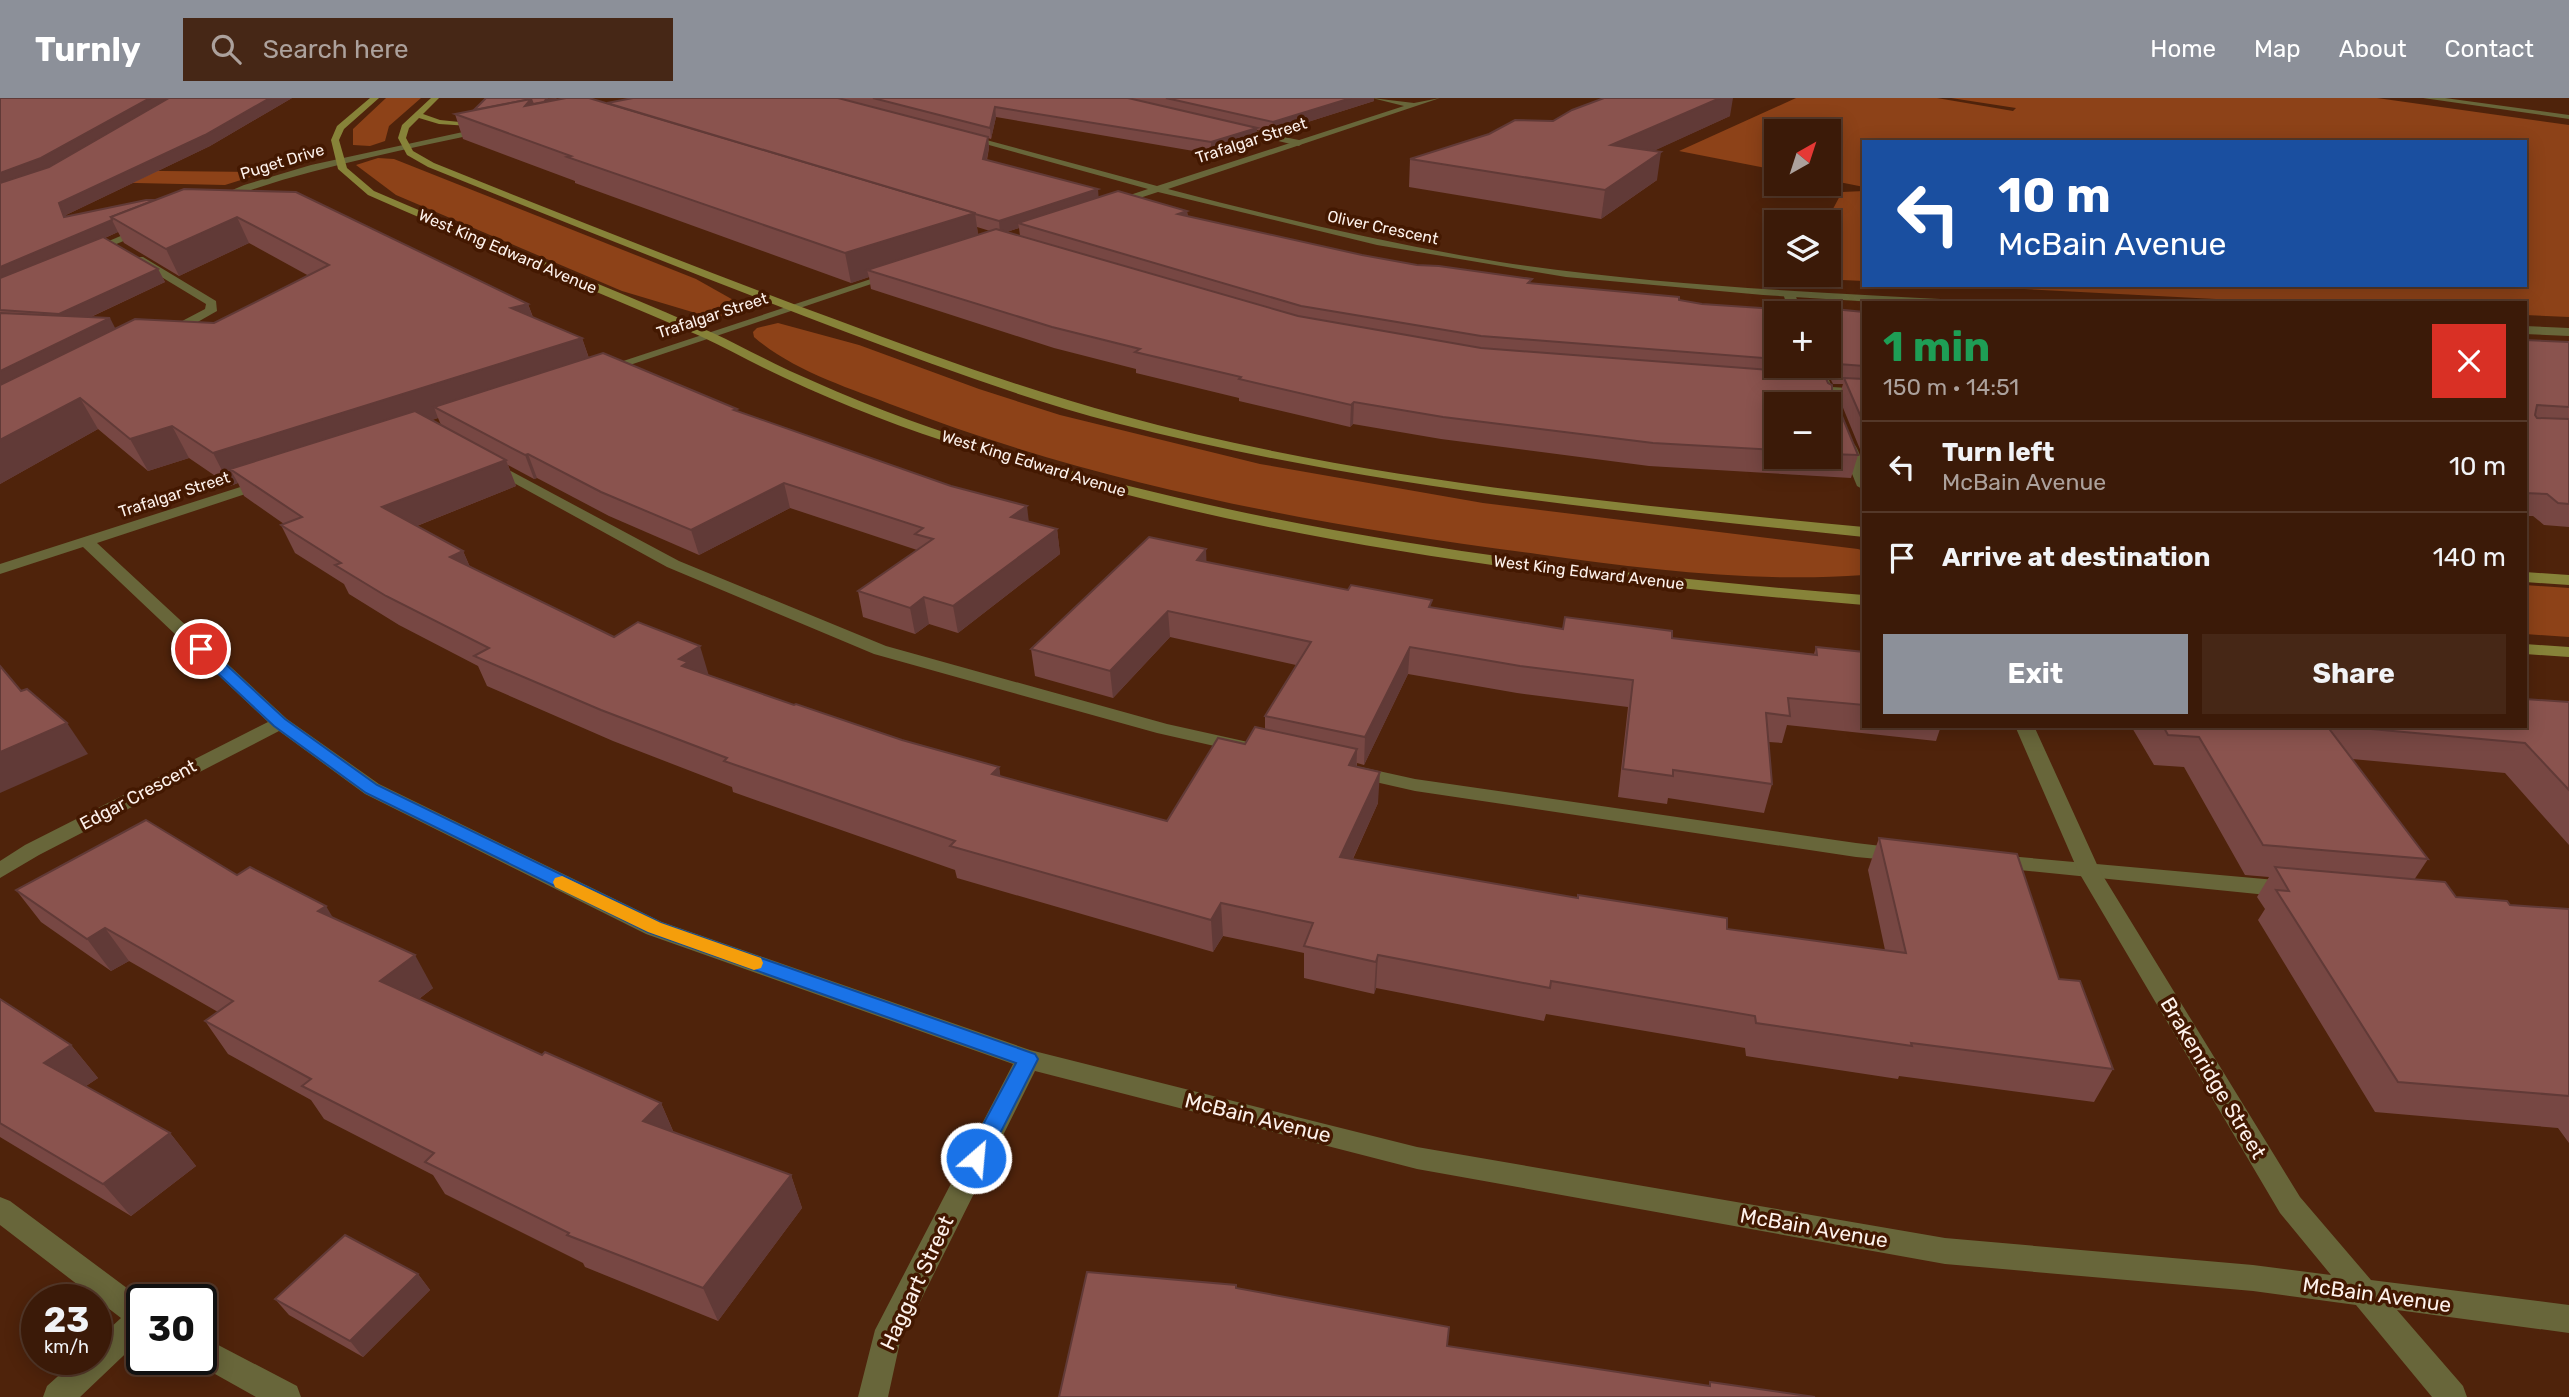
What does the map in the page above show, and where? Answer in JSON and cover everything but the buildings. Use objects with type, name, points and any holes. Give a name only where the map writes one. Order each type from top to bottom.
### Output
[{"type":"main road","points":[[340,160],[335,140],[340,128],[375,98]]},
{"type":"main road","points":[[435,98],[405,127],[402,138],[410,153],[431,165],[791,308],[965,373],[1038,397],[1207,441],[1314,463],[1459,487],[1647,511],[1862,532]]},
{"type":"main road","points":[[416,114],[439,122],[495,126]]},
{"type":"main road","name":"West King Edward Avenue","points":[[340,160],[343,169],[371,193],[708,335],[767,365],[909,424],[1081,479],[1207,511],[1424,551],[1651,581],[1862,600]]},
{"type":"main road","points":[[2527,577],[2569,580]]},
{"type":"main road","points":[[2527,649],[2569,652]]},
{"type":"street","points":[[1376,98],[1414,105]]},
{"type":"street","name":"Trafalgar Street","points":[[1098,209],[1436,98]]},
{"type":"street","points":[[2427,98],[2569,117]]},
{"type":"street","points":[[1220,125],[1299,143]]},
{"type":"street","name":"Puget Drive","points":[[207,203],[273,178],[340,160],[495,126]]},
{"type":"street","name":"Oliver Crescent","points":[[947,133],[1347,237],[1438,254],[1620,280],[1789,294],[1923,301]]},
{"type":"street","points":[[74,258],[159,223]]},
{"type":"street","points":[[111,243],[212,303],[211,311],[162,337]]},
{"type":"street","name":"Trafalgar Street","points":[[583,377],[909,270]]},
{"type":"street","points":[[1789,294],[1792,301]]},
{"type":"street","points":[[2527,330],[2569,332]]},
{"type":"street","points":[[1821,378],[1862,481]]},
{"type":"street","points":[[1798,388],[1862,393]]},
{"type":"street","name":"Trafalgar Street","points":[[0,569],[282,477]]},
{"type":"street","name":"McBain Avenue","points":[[86,541],[279,723],[372,789],[654,928],[1028,1059],[1418,1158],[1931,1249],[2253,1278],[2569,1319]]},
{"type":"street","name":"Edgar Crescent","points":[[0,871],[32,850],[279,723]]},
{"type":"street","name":"Brakenridge Street","points":[[2025,728],[2089,871],[2290,1205],[2452,1397]]},
{"type":"street","points":[[2089,871],[2313,891]]},
{"type":"street","name":"Haggart Street","points":[[873,1397],[886,1340],[1028,1059]]},
{"type":"street","points":[[0,1209],[126,1305]]},
{"type":"street","points":[[58,1397],[126,1332]]},
{"type":"street","points":[[217,1359],[286,1397]]},
{"type":"lane","points":[[477,456],[673,564],[880,650],[1164,729],[1256,749]]},
{"type":"lane","points":[[1336,767],[1415,785],[1856,850],[1925,856]]},
{"type":"lane","points":[[1980,861],[2089,871]]},
{"type":"shaded area","points":[[386,98],[421,98],[389,126],[385,141],[370,146],[353,145],[353,129]]},
{"type":"shaded area","points":[[1796,98],[1937,98],[2013,111],[2016,108],[1951,98],[2377,98],[2569,125],[2569,317],[2527,315],[2527,301],[2254,301],[1986,287],[2527,287],[2527,140],[1862,140],[1862,187],[1841,182],[1841,119],[1764,119],[1764,168],[1679,151]]},
{"type":"shaded area","points":[[378,158],[394,159],[696,279],[744,306],[733,315],[709,317],[622,291],[396,195],[356,165]]},
{"type":"shaded area","points":[[72,170],[266,172],[225,185],[47,181]]},
{"type":"shaded area","points":[[1862,191],[1862,281],[1841,280],[1841,210],[1832,210],[1841,194]]},
{"type":"shaded area","points":[[778,323],[859,345],[1060,415],[1260,464],[1483,503],[1858,549],[1862,550],[1862,575],[1741,576],[1618,565],[1375,530],[1213,499],[1053,459],[898,407],[786,360],[754,337],[753,332],[757,328]]},
{"type":"shaded area","points":[[2527,585],[2569,588],[2569,637],[2527,634]]},
{"type":"slow traffic","points":[[562,882],[654,928],[754,963]]},
{"type":"route","points":[[201,649],[279,723],[372,789],[654,928],[1028,1059],[976,1158]]}]
